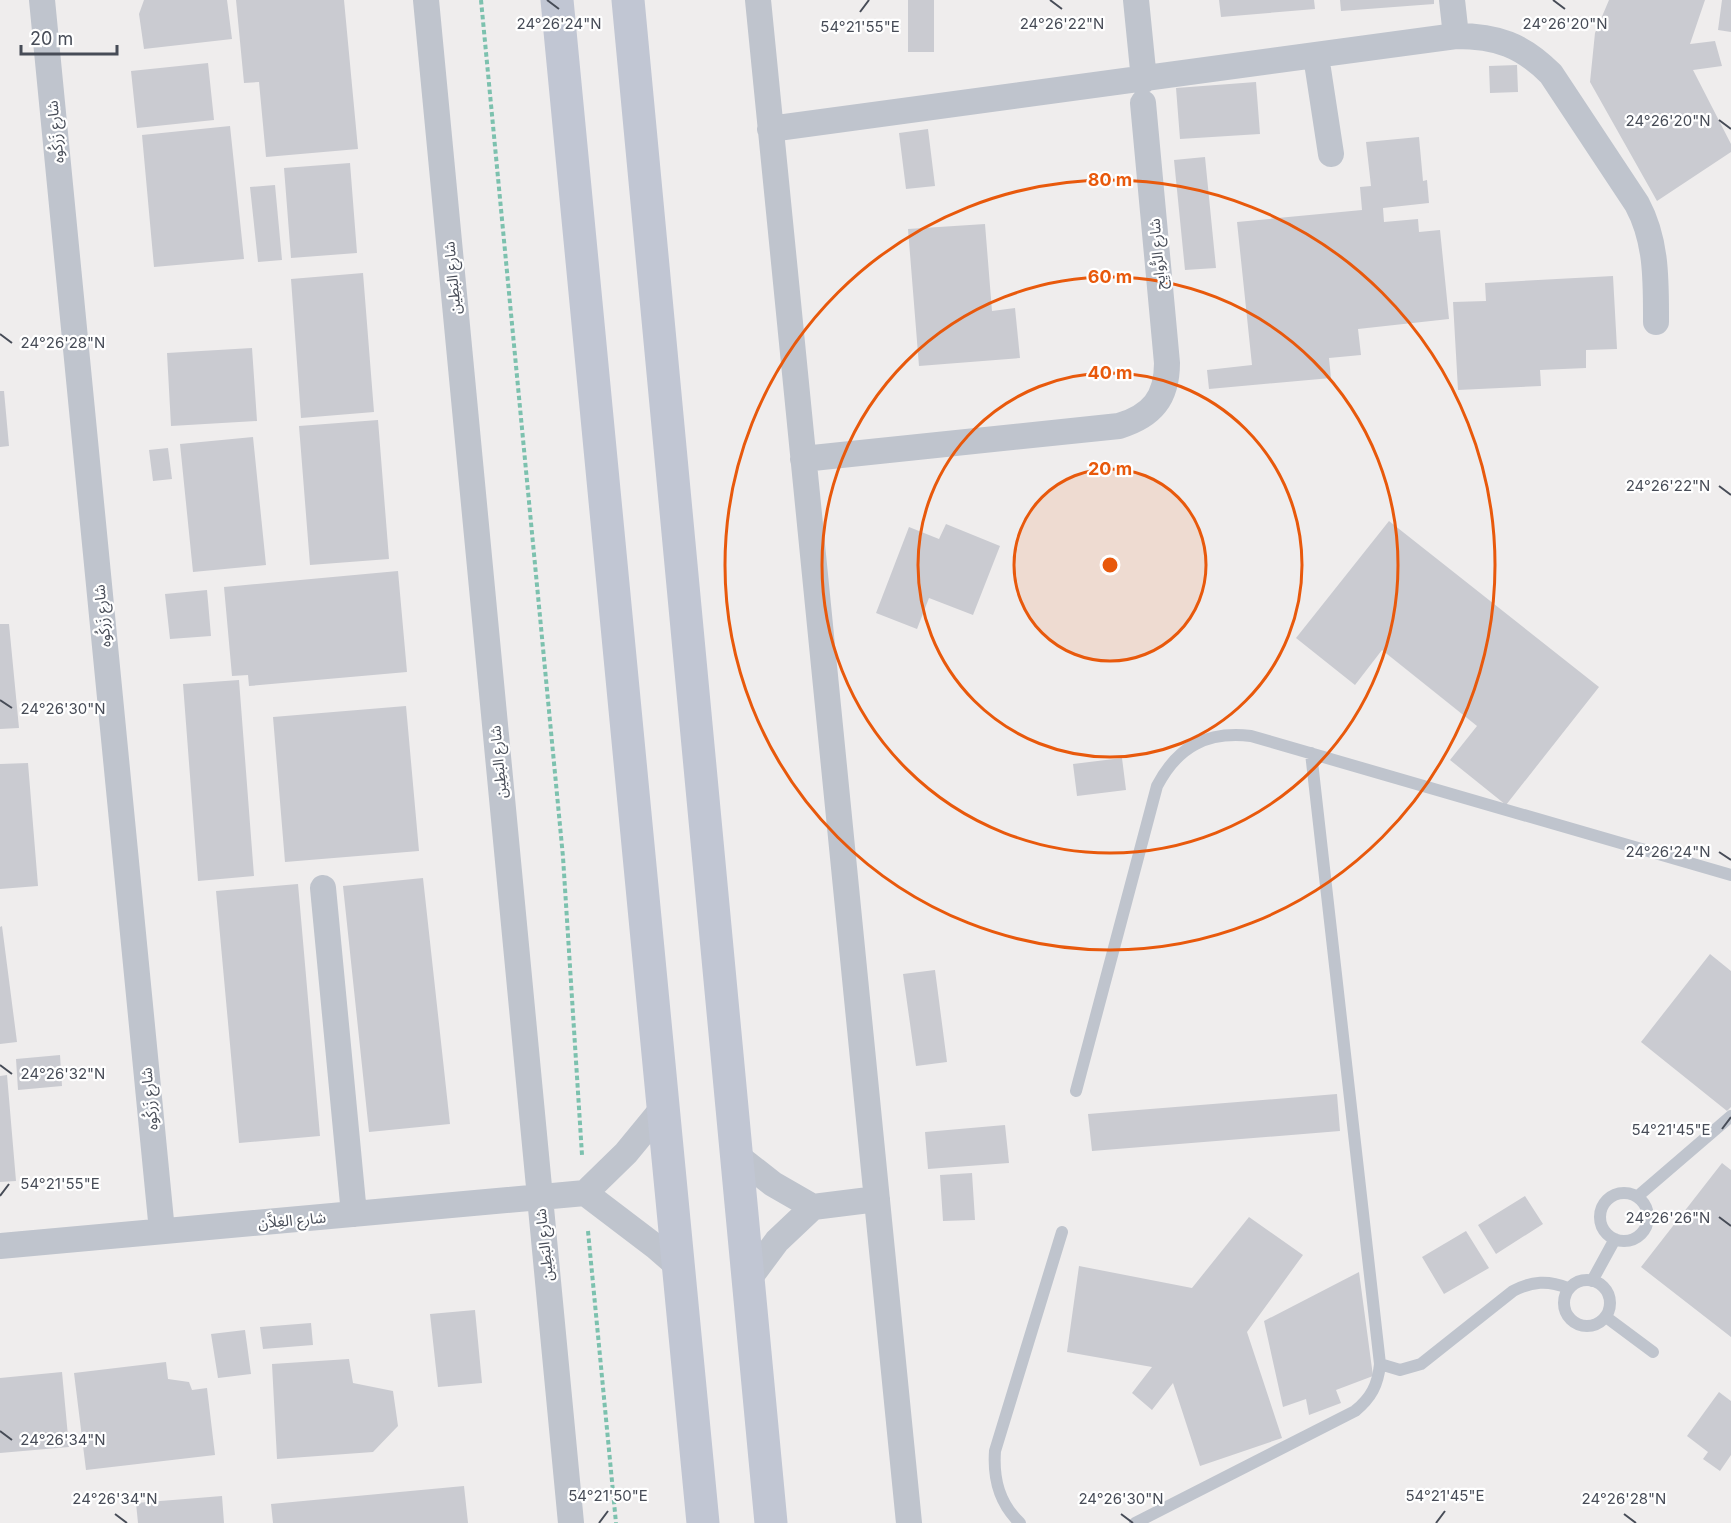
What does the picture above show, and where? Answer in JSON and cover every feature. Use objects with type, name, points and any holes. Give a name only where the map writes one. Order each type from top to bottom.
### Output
[{"type":"main road","points":[[557,0],[703,1523]]},
{"type":"main road","points":[[628,0],[771,1523]]},
{"type":"street","name":"شارع زَركُوه","points":[[42,0],[162,1231]]},
{"type":"street","name":"شارع البَطِين","points":[[426,0],[571,1523]]},
{"type":"street","points":[[758,0],[909,1523]]},
{"type":"street","name":"شارع الرُّوايِح","points":[[803,459],[1119,426],[1133,422],[1156,404],[1167,377],[1167,363],[1136,0]]},
{"type":"street","points":[[1452,0],[1456,36]]},
{"type":"street","points":[[770,129],[1143,91],[1316,56],[1456,36],[1491,38],[1508,43],[1538,61],[1551,74],[1645,218],[1656,267],[1656,322]]},
{"type":"street","points":[[1316,56],[1331,154]]},
{"type":"street","points":[[323,888],[354,1214]]},
{"type":"street","points":[[663,1108],[626,1153],[585,1193],[678,1266]]},
{"type":"street","points":[[736,1155],[773,1184],[813,1207]]},
{"type":"street","name":"شارع الغِلاَّن","points":[[0,1246],[585,1193]]},
{"type":"street","points":[[748,1280],[777,1241],[813,1207],[877,1199]]},
{"type":"lane","points":[[1076,1091],[1157,786],[1178,755],[1194,744],[1212,737],[1232,734],[1251,736],[1731,875]]},
{"type":"lane","points":[[1135,1523],[1356,1411],[1374,1391],[1379,1378],[1380,1364],[1311,753]]},
{"type":"lane","points":[[1638,1196],[1731,1116]]},
{"type":"lane","points":[[1628,1192],[1638,1196],[1645,1203],[1648,1223],[1643,1232],[1635,1238],[1625,1241],[1615,1239],[1601,1226],[1602,1205],[1609,1197],[1618,1193],[1628,1192]]},
{"type":"lane","points":[[1020,1523],[1003,1502],[997,1486],[994,1469],[995,1451],[1062,1232]]},
{"type":"lane","points":[[1592,1281],[1615,1239]]},
{"type":"lane","points":[[1583,1280],[1592,1281],[1600,1284],[1610,1300],[1610,1309],[1599,1324],[1580,1326],[1572,1322],[1566,1314],[1563,1306],[1564,1296],[1568,1288],[1583,1280]]},
{"type":"lane","points":[[1380,1364],[1400,1370],[1421,1364],[1513,1291],[1526,1284],[1555,1283],[1568,1288]]},
{"type":"lane","points":[[1606,1317],[1653,1352]]},
{"type":"path","points":[[481,0],[563,857],[585,1193],[616,1523]]},
{"type":"building","points":[[144,0],[227,0],[232,39],[144,49],[139,14]]},
{"type":"building","points":[[236,0],[344,0],[358,149],[266,157],[259,82],[244,83]]},
{"type":"building","points":[[908,0],[934,0],[934,52],[908,52]]},
{"type":"building","points":[[1219,0],[1314,0],[1315,9],[1221,17]]},
{"type":"building","points":[[1340,0],[1434,0],[1434,4],[1341,11]]},
{"type":"building","points":[[1609,0],[1705,0],[1690,44],[1715,41],[1722,66],[1693,70],[1731,144],[1731,152],[1657,201],[1590,82],[1595,33]]},
{"type":"building","points":[[1722,0],[1731,0],[1731,32],[1718,30]]},
{"type":"building","points":[[208,63],[214,120],[137,128],[131,71]]},
{"type":"building","points":[[1517,65],[1518,92],[1490,93],[1489,66]]},
{"type":"building","points":[[1256,82],[1260,134],[1180,139],[1176,88]]},
{"type":"building","points":[[230,126],[244,259],[154,267],[142,135]]},
{"type":"building","points":[[928,129],[935,186],[906,189],[899,133]]},
{"type":"building","points":[[1419,137],[1423,181],[1427,180],[1429,203],[1383,208],[1384,222],[1418,219],[1419,232],[1440,230],[1449,319],[1358,329],[1361,355],[1329,358],[1331,378],[1209,389],[1207,370],[1252,365],[1237,222],[1362,210],[1360,187],[1371,186],[1366,142]]},
{"type":"building","points":[[1205,157],[1216,268],[1185,270],[1174,160]]},
{"type":"building","points":[[350,163],[357,253],[291,258],[284,168]]},
{"type":"building","points":[[275,185],[282,260],[258,262],[250,187]]},
{"type":"building","points":[[985,224],[992,311],[1015,308],[1020,358],[919,366],[908,229]]},
{"type":"building","points":[[363,273],[374,412],[301,418],[291,279]]},
{"type":"building","points":[[1613,276],[1617,349],[1586,350],[1586,368],[1540,370],[1541,386],[1458,390],[1453,302],[1486,301],[1485,283]]},
{"type":"building","points":[[252,348],[257,421],[171,426],[167,353]]},
{"type":"building","points":[[0,391],[4,391],[9,446],[0,447]]},
{"type":"building","points":[[378,420],[389,559],[310,565],[299,426]]},
{"type":"building","points":[[253,437],[266,565],[193,572],[180,444]]},
{"type":"building","points":[[168,448],[172,479],[153,481],[149,450]]},
{"type":"building","points":[[1389,521],[1599,687],[1506,805],[1450,760],[1477,726],[1382,650],[1355,685],[1296,638]]},
{"type":"building","points":[[946,524],[1000,546],[973,615],[929,598],[917,629],[876,613],[909,527],[939,539]]},
{"type":"building","points":[[398,571],[407,672],[249,686],[248,675],[232,676],[224,587]]},
{"type":"building","points":[[207,590],[211,636],[170,639],[165,594]]},
{"type":"building","points":[[0,624],[9,624],[19,728],[0,729]]},
{"type":"building","points":[[239,680],[254,876],[198,881],[183,684]]},
{"type":"building","points":[[406,706],[419,851],[285,862],[273,717]]},
{"type":"building","points":[[1122,758],[1126,790],[1077,796],[1073,764]]},
{"type":"building","points":[[28,763],[38,886],[0,889],[0,764]]},
{"type":"building","points":[[423,878],[450,1124],[369,1132],[343,886]]},
{"type":"building","points":[[298,884],[320,1136],[239,1143],[216,891]]},
{"type":"building","points":[[2,926],[17,1042],[0,1044],[0,927]]},
{"type":"building","points":[[1710,954],[1731,971],[1731,1107],[1727,1111],[1641,1042]]},
{"type":"building","points":[[935,970],[947,1062],[916,1066],[903,974]]},
{"type":"building","points":[[60,1055],[62,1086],[18,1090],[16,1059]]},
{"type":"building","points":[[7,1075],[16,1181],[0,1182],[0,1076]]},
{"type":"building","points":[[1337,1094],[1340,1131],[1092,1151],[1088,1114]]},
{"type":"building","points":[[1005,1125],[1009,1163],[928,1169],[925,1132]]},
{"type":"building","points":[[1722,1163],[1731,1170],[1731,1337],[1641,1267]]},
{"type":"building","points":[[972,1173],[975,1220],[943,1221],[940,1175]]},
{"type":"building","points":[[1525,1196],[1543,1224],[1496,1254],[1478,1225]]},
{"type":"building","points":[[1249,1217],[1303,1255],[1247,1332],[1282,1438],[1200,1466],[1173,1383],[1152,1410],[1132,1393],[1152,1367],[1067,1352],[1079,1266],[1192,1288]]},
{"type":"building","points":[[1466,1231],[1489,1268],[1444,1294],[1422,1257]]},
{"type":"building","points":[[1359,1272],[1373,1376],[1336,1390],[1341,1403],[1309,1415],[1306,1399],[1283,1407],[1264,1321]]},
{"type":"building","points":[[475,1310],[482,1383],[438,1387],[430,1314]]},
{"type":"building","points":[[311,1323],[313,1345],[263,1349],[260,1327]]},
{"type":"building","points":[[245,1330],[251,1374],[218,1378],[211,1334]]},
{"type":"building","points":[[349,1359],[353,1383],[393,1391],[398,1426],[373,1452],[277,1459],[272,1364]]},
{"type":"building","points":[[166,1362],[168,1379],[189,1382],[192,1390],[207,1388],[215,1455],[86,1470],[74,1373]]},
{"type":"building","points":[[62,1372],[69,1447],[0,1453],[0,1378]]},
{"type":"building","points":[[1719,1392],[1731,1401],[1731,1455],[1720,1471],[1703,1459],[1708,1452],[1687,1436]]},
{"type":"building","points":[[464,1486],[468,1523],[273,1523],[271,1504]]},
{"type":"building","points":[[222,1496],[224,1523],[138,1523],[136,1503]]}]
